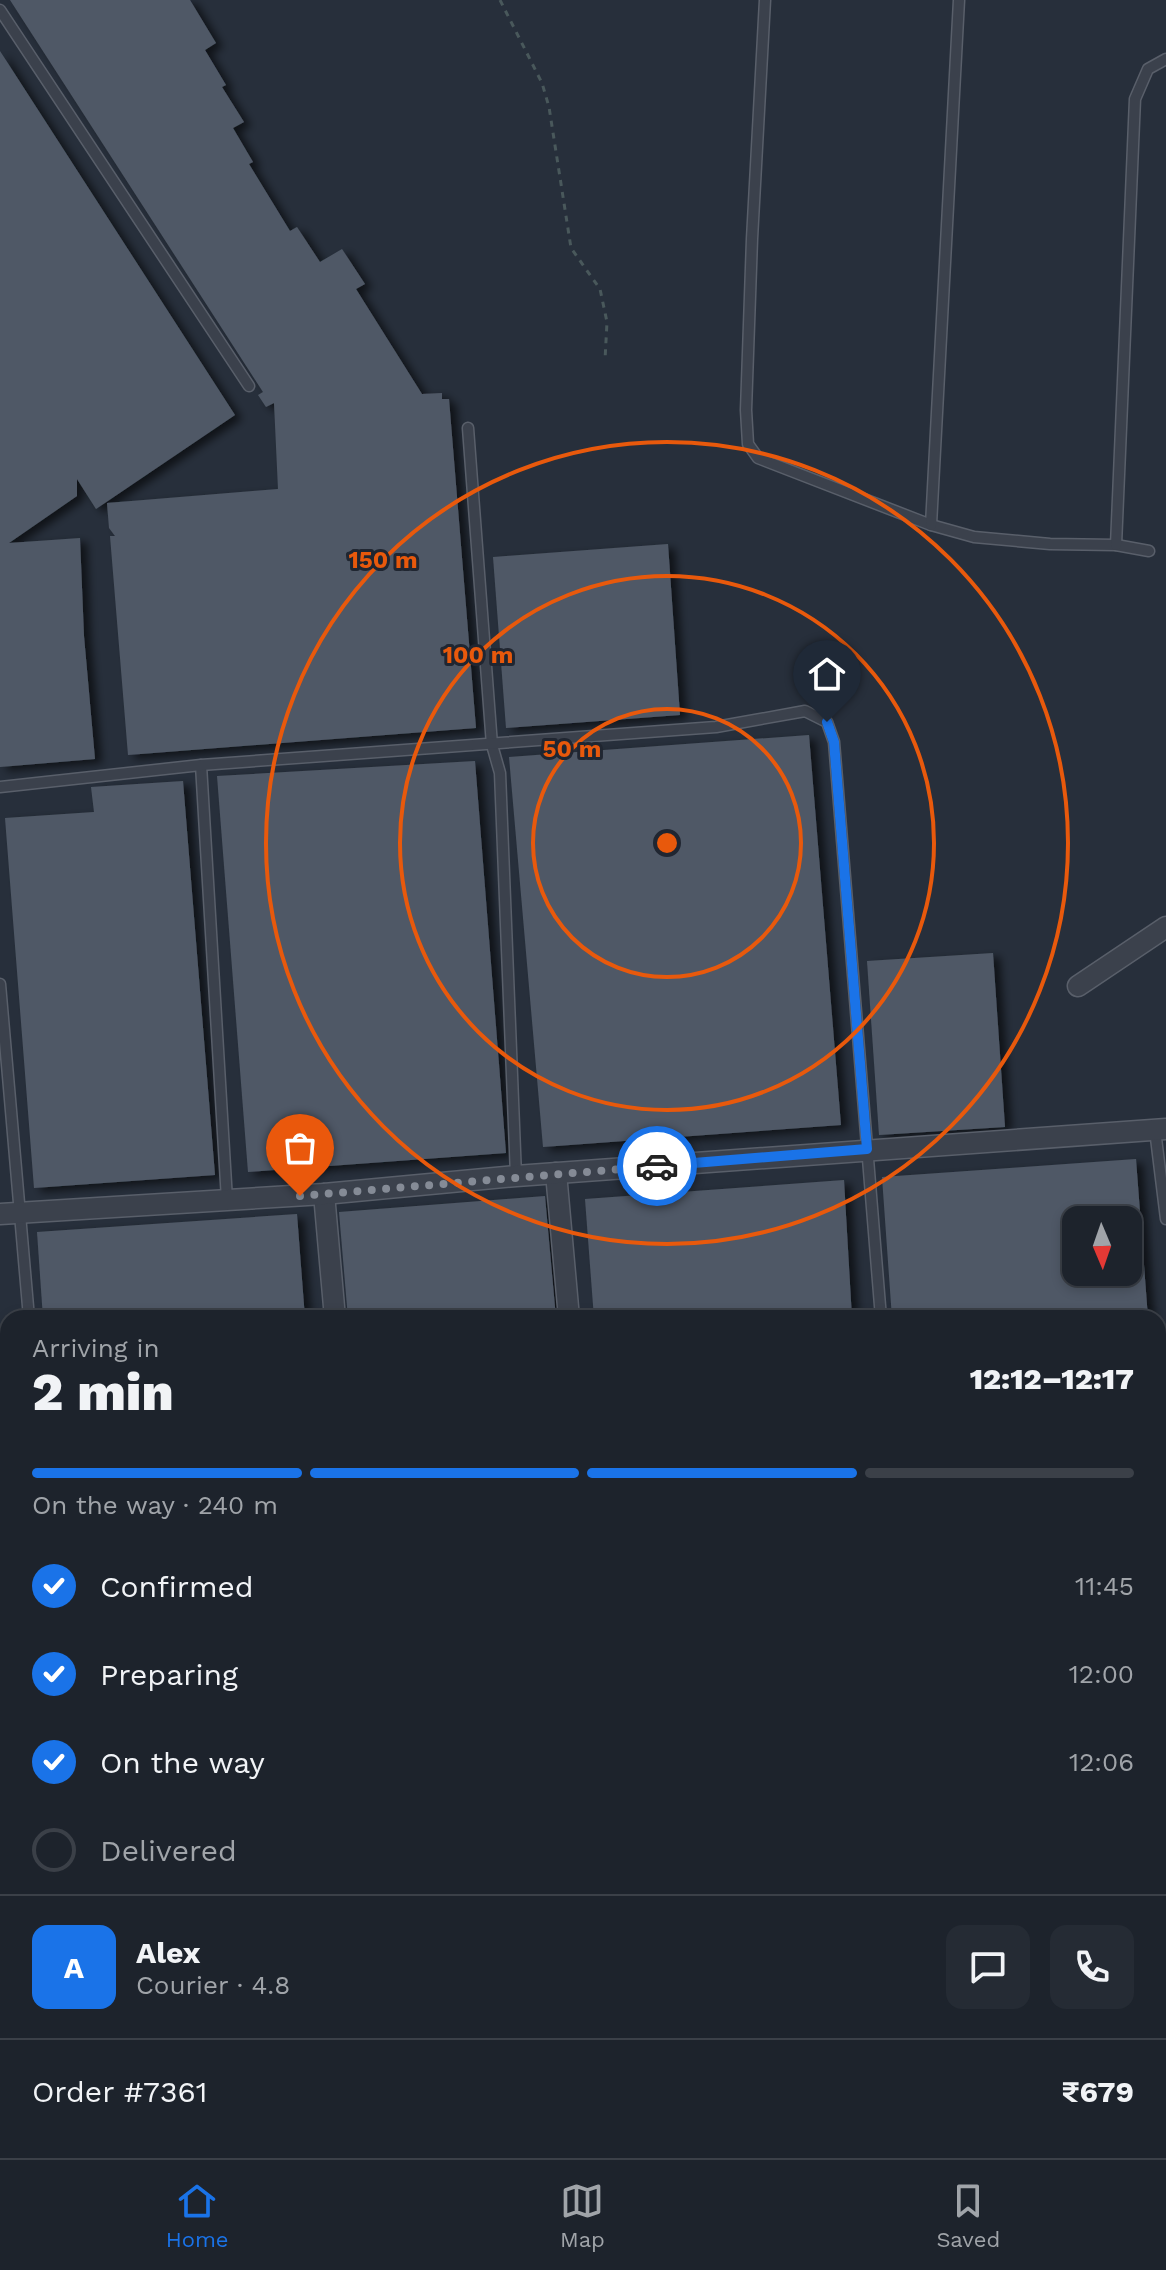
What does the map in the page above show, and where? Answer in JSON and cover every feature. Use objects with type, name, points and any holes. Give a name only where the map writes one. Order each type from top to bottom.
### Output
[{"type":"street","points":[[1078,986],[1166,927]]},
{"type":"street","points":[[0,1214],[324,1194],[516,1176],[1161,1129]]},
{"type":"street","points":[[556,1173],[568,1310]]},
{"type":"street","points":[[324,1194],[334,1310]]},
{"type":"lane","points":[[765,0],[751,254],[746,410],[748,444],[758,458],[931,525],[974,537],[1050,544],[1116,545],[1149,551]]},
{"type":"lane","points":[[931,525],[959,0]]},
{"type":"lane","points":[[0,10],[249,386]]},
{"type":"lane","points":[[1116,545],[1135,99],[1148,69],[1166,59]]},
{"type":"lane","points":[[468,428],[492,745],[500,773],[516,1176]]},
{"type":"lane","points":[[0,787],[201,765],[716,727],[805,711],[827,722],[834,742],[880,1310]]},
{"type":"lane","points":[[201,765],[227,1200]]},
{"type":"lane","points":[[0,984],[28,1310]]},
{"type":"lane","points":[[1161,1129],[1166,1219]]},
{"type":"path","points":[[500,0],[542,83],[549,107],[571,248],[600,289],[607,322],[605,360]]},
{"type":"building","points":[[10,0],[190,0],[216,43],[205,50],[226,85],[222,87],[244,122],[233,128],[253,162],[249,164],[290,231],[297,227],[320,262],[342,249],[365,284],[356,289],[422,394],[442,393],[442,399],[449,399],[476,728],[128,755],[110,536],[115,536],[109,528],[107,503],[278,489],[274,403],[266,407],[258,395],[263,392]]},
{"type":"building","points":[[0,51],[235,415],[96,509],[77,479],[77,496],[9,543],[80,538],[84,636],[95,759],[0,767]]},
{"type":"building","points":[[668,544],[680,715],[506,728],[493,557]]},
{"type":"building","points":[[809,735],[841,1125],[543,1147],[509,757]]},
{"type":"building","points":[[475,761],[506,1153],[248,1172],[217,776]]},
{"type":"building","points":[[183,781],[215,1175],[34,1188],[5,818],[94,812],[91,787]]},
{"type":"building","points":[[993,953],[1005,1127],[879,1135],[867,961]]},
{"type":"building","points":[[1136,1159],[1140,1206],[1062,1206],[1062,1286],[1142,1286],[1142,1238],[1147,1310],[891,1310],[882,1177]]},
{"type":"building","points":[[844,1180],[852,1310],[593,1310],[585,1199]]},
{"type":"building","points":[[545,1196],[555,1310],[347,1310],[339,1212]]},
{"type":"building","points":[[297,1214],[304,1310],[42,1310],[37,1232]]},
{"type":"way so far","points":[[300,1196],[657,1166]]},
{"type":"route","points":[[657,1166],[867,1149],[834,742],[827,722]]}]
